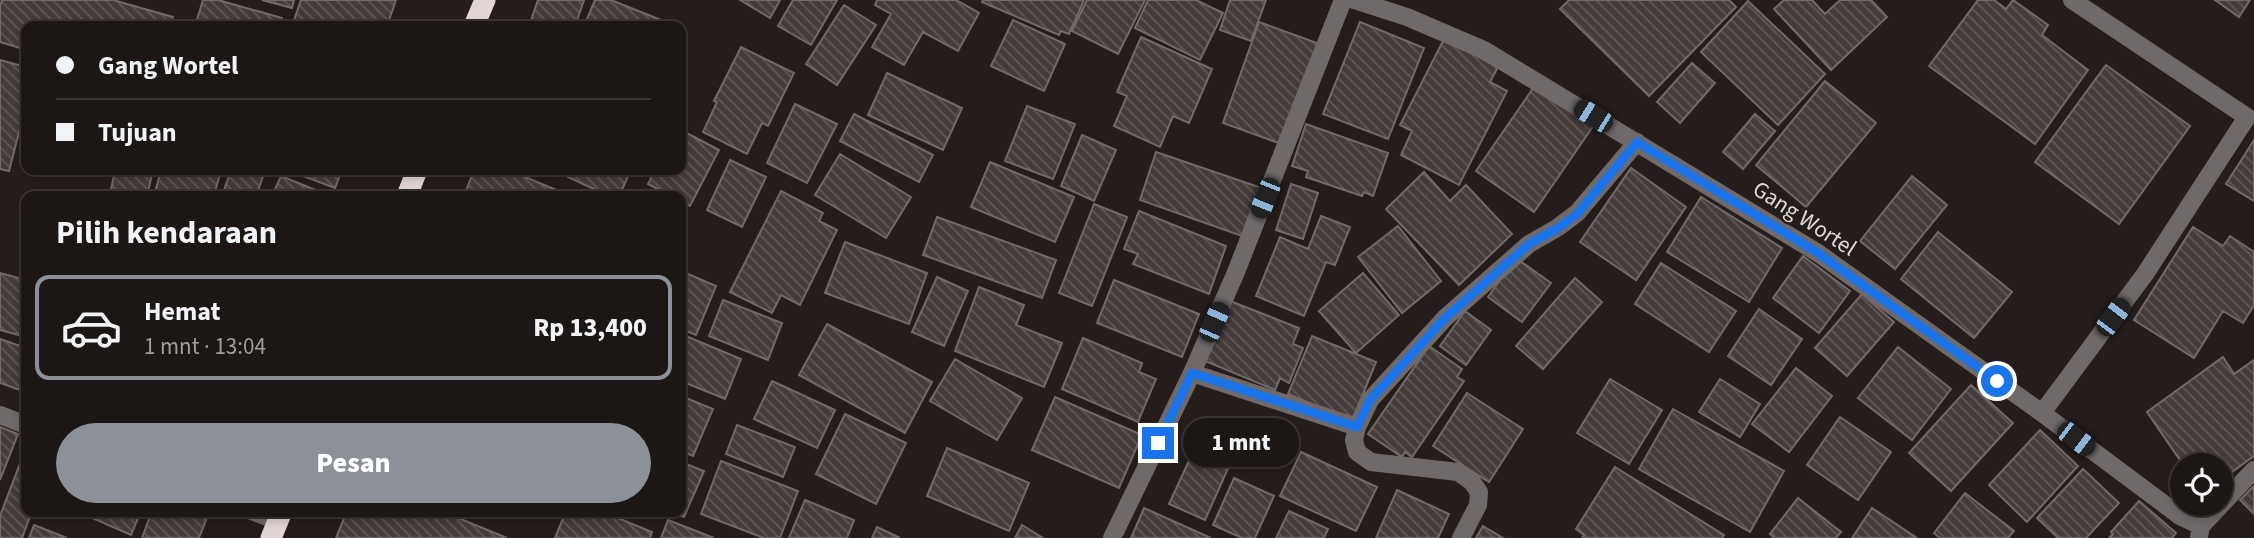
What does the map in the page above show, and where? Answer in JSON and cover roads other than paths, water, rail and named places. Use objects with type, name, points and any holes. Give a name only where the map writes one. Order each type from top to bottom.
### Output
[{"type":"highway","points":[[476,21],[485,0]]},
{"type":"street","points":[[1112,538],[1192,373],[1236,272],[1343,0]]},
{"type":"street","name":"Gang Wortel","points":[[1354,0],[1407,17],[1484,50],[1818,253],[2042,413],[2200,532]]},
{"type":"street","points":[[2042,413],[2145,274],[2250,111],[2072,0]]},
{"type":"street","points":[[1461,538],[1478,505],[1479,492],[1472,482],[1458,472],[1371,462],[1357,452],[1354,440],[1357,427],[1370,400],[1445,318],[1529,244],[1577,214],[1637,142]]},
{"type":"street","points":[[1192,373],[1357,427]]},
{"type":"street","points":[[0,415],[21,423]]},
{"type":"street","points":[[2200,532],[2254,470]]}]
